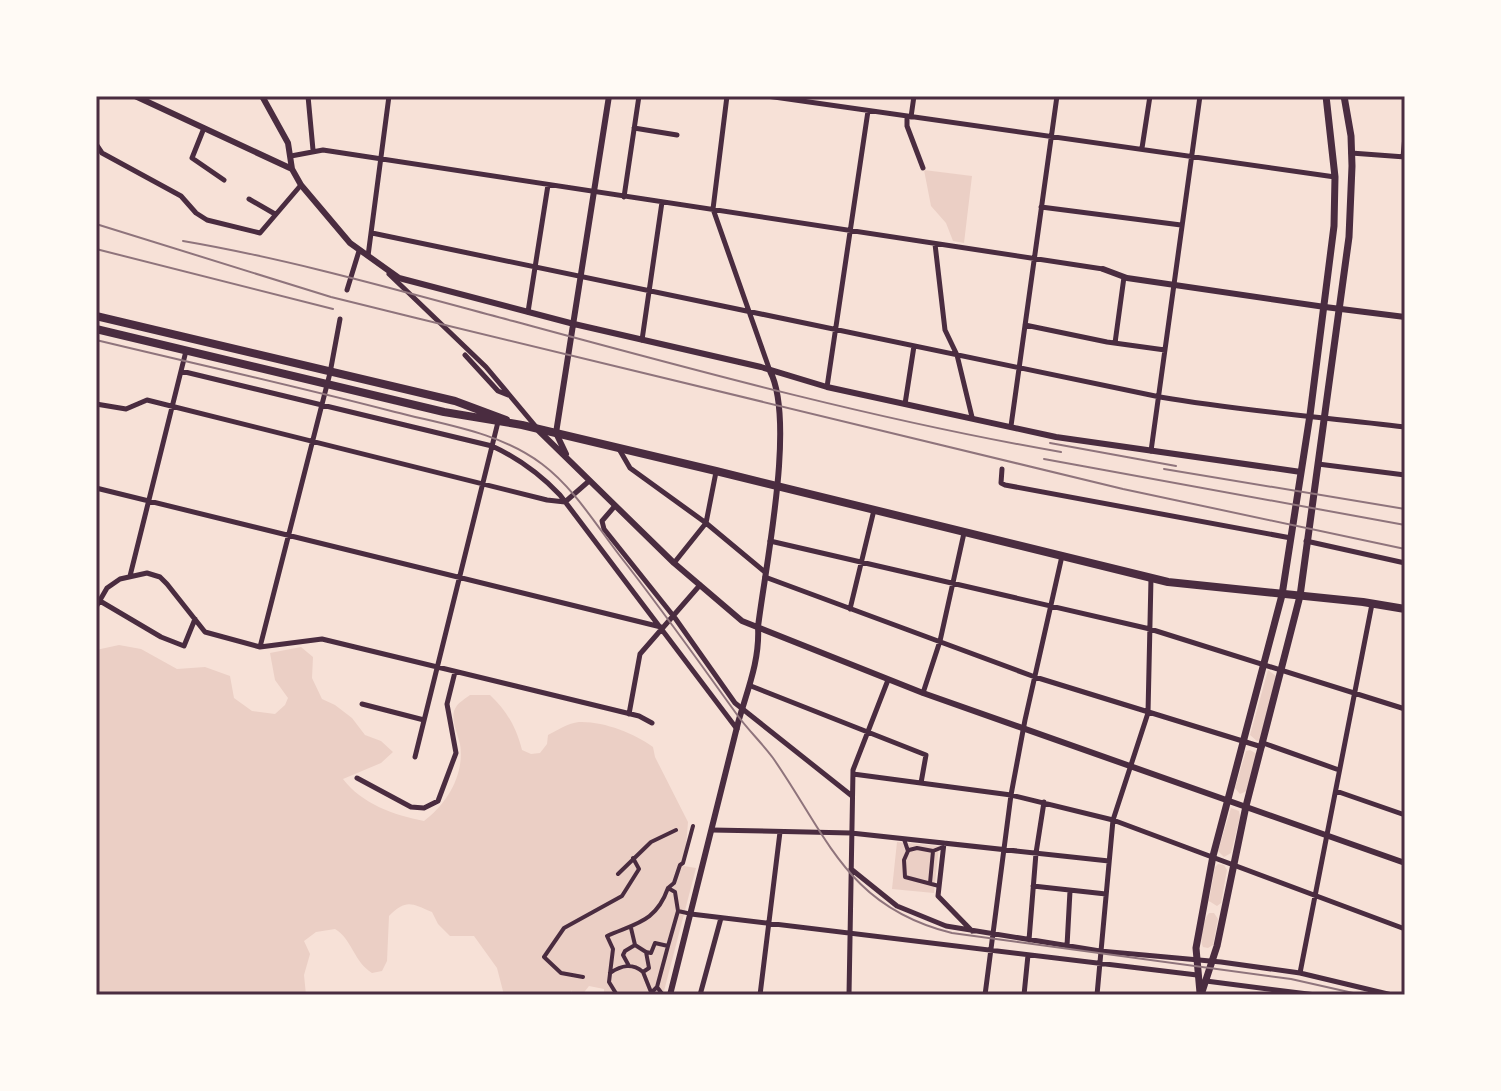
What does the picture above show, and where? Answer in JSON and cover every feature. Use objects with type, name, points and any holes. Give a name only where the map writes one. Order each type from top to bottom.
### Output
[{"type":"highway","points":[[96,316],[455,401],[522,425],[619,449],[1186,585],[1373,603],[1405,609]]},
{"type":"highway","points":[[96,329],[327,385],[522,425]]},
{"type":"main road","points":[[1201,995],[1195,961],[1213,856],[1282,595],[1310,415],[1334,226],[1335,177],[1326,96]]},
{"type":"main road","points":[[1201,995],[1212,961],[1246,806],[1300,596],[1349,237],[1351,153],[1344,96]]},
{"type":"street","points":[[135,96],[292,169]]},
{"type":"street","points":[[262,96],[288,143],[292,169],[301,185],[340,232],[399,282],[495,377],[538,429],[614,507],[742,621],[923,693],[1405,863]]},
{"type":"street","points":[[308,96],[313,150]]},
{"type":"street","points":[[368,257],[389,96]]},
{"type":"street","points":[[583,476],[562,448],[556,433],[609,96]]},
{"type":"street","points":[[624,197],[639,96]]},
{"type":"street","points":[[670,995],[737,729],[751,686],[777,486],[779,420],[775,387],[713,209],[727,96]]},
{"type":"street","points":[[767,96],[1335,177]]},
{"type":"street","points":[[914,96],[907,126],[923,168]]},
{"type":"street","points":[[1009,428],[1057,96]]},
{"type":"street","points":[[1142,148],[1150,96]]},
{"type":"street","points":[[1151,451],[1200,96]]},
{"type":"street","points":[[827,387],[868,111]]},
{"type":"street","points":[[204,128],[192,158],[224,180]]},
{"type":"street","points":[[634,128],[677,135]]},
{"type":"street","points":[[1351,153],[1404,157],[1405,136]]},
{"type":"street","points":[[96,144],[102,153],[181,196],[207,220],[260,233],[301,185]]},
{"type":"street","points":[[291,156],[313,150],[1103,269],[1174,285],[1405,317]]},
{"type":"street","points":[[528,312],[548,185]]},
{"type":"street","points":[[249,199],[275,214]]},
{"type":"street","points":[[642,341],[662,202]]},
{"type":"street","points":[[1041,207],[1181,225]]},
{"type":"street","points":[[372,233],[1160,397],[1252,411],[1405,427]]},
{"type":"street","points":[[935,244],[943,322],[957,355],[972,417]]},
{"type":"street","points":[[347,290],[359,251]]},
{"type":"street","points":[[385,270],[407,281],[574,324],[827,387],[972,417],[1009,428],[1301,472]]},
{"type":"street","points":[[1115,343],[1124,276]]},
{"type":"street","points":[[260,647],[330,373],[340,319]]},
{"type":"street","points":[[1025,325],[1165,350]]},
{"type":"street","points":[[905,404],[914,346]]},
{"type":"street","points":[[130,576],[186,351]]},
{"type":"street","points":[[465,355],[498,391],[510,395]]},
{"type":"street","points":[[181,371],[492,446],[528,466],[550,484],[565,502],[737,729]]},
{"type":"street","points":[[96,404],[126,409],[147,400],[547,500],[565,502],[589,481]]},
{"type":"street","points":[[415,757],[498,422]]},
{"type":"street","points":[[619,449],[630,468],[706,523],[765,575],[1035,677],[1339,770]]},
{"type":"street","points":[[1318,464],[1405,475]]},
{"type":"street","points":[[1002,469],[1001,483],[1005,485],[1291,538]]},
{"type":"street","points":[[674,563],[706,523],[716,471]]},
{"type":"street","points":[[96,488],[662,628]]},
{"type":"street","points":[[614,507],[602,521],[604,529],[674,617],[716,678],[743,709],[852,796]]},
{"type":"street","points":[[850,609],[874,510]]},
{"type":"street","points":[[923,693],[940,641],[951,582],[965,532]]},
{"type":"street","points":[[770,541],[1150,629],[1405,709]]},
{"type":"street","points":[[1306,541],[1405,563]]},
{"type":"street","points":[[985,995],[1011,795],[1023,728],[1063,555]]},
{"type":"street","points":[[96,607],[107,588],[120,579],[147,573],[160,577],[205,632],[260,647],[322,639],[629,714],[652,723]]},
{"type":"street","points":[[1097,995],[1113,820],[1148,713],[1151,577]]},
{"type":"street","points":[[629,714],[640,654],[700,585]]},
{"type":"street","points":[[100,601],[161,637],[184,646],[195,619]]},
{"type":"street","points":[[1300,973],[1373,603]]},
{"type":"street","points":[[357,778],[411,807],[424,808],[438,801],[456,753],[447,704],[455,672]]},
{"type":"street","points":[[849,995],[853,774],[888,680]]},
{"type":"street","points":[[751,686],[926,755],[921,783]]},
{"type":"street","points":[[362,704],[424,720]]},
{"type":"street","points":[[853,774],[1011,795],[1113,820],[1405,929]]},
{"type":"street","points":[[1336,791],[1405,815]]},
{"type":"street","points":[[1029,940],[1036,853],[1044,802]]},
{"type":"street","points":[[617,995],[609,982],[613,949],[607,936],[644,921],[663,903],[683,863],[693,826]]},
{"type":"street","points":[[618,874],[651,842],[676,830]]},
{"type":"street","points":[[712,830],[851,833],[1109,861]]},
{"type":"street","points":[[760,995],[780,832]]},
{"type":"street","points":[[904,839],[908,851],[904,860],[905,877],[939,886]]},
{"type":"street","points":[[908,851],[917,848],[933,851],[943,845]]},
{"type":"street","points":[[943,845],[938,896],[972,931]]},
{"type":"street","points":[[930,883],[933,851]]},
{"type":"street","points":[[583,977],[561,973],[544,957],[564,928],[622,896],[639,869],[633,858]]},
{"type":"street","points":[[851,869],[897,906],[946,926],[1100,951],[1300,973],[1392,995]]},
{"type":"street","points":[[1033,886],[1106,894]]},
{"type":"street","points":[[610,973],[622,965],[629,966],[643,972],[650,994],[657,987],[678,911],[675,892],[668,888]]},
{"type":"street","points":[[1067,946],[1070,890]]},
{"type":"street","points":[[678,911],[1197,975]]},
{"type":"street","points":[[700,995],[721,918]]},
{"type":"street","points":[[631,928],[635,945],[646,952],[651,953],[655,943],[668,946]]},
{"type":"street","points":[[629,966],[623,955],[635,945]]},
{"type":"street","points":[[643,972],[649,968],[646,952]]},
{"type":"street","points":[[1024,995],[1028,955]]},
{"type":"street","points":[[1206,981],[1316,995]]},
{"type":"street","points":[[1255,986],[1257,995]]},
{"type":"street","points":[[657,987],[663,995]]},
{"type":"shaded area","points":[[924,170],[972,176],[964,243],[953,241],[946,223],[931,206]]},
{"type":"shaded area","points":[[119,645],[141,649],[177,669],[205,667],[230,676],[234,698],[252,711],[275,714],[288,698],[275,680],[270,653],[301,647],[313,657],[312,678],[322,699],[352,718],[365,735],[381,741],[393,752],[381,763],[343,779],[369,802],[424,821],[447,797],[457,777],[461,755],[454,711],[470,695],[490,695],[510,720],[522,750],[531,754],[540,753],[547,744],[548,735],[579,722],[608,726],[653,747],[655,757],[688,822],[685,859],[678,865],[696,868],[663,995],[604,995],[604,989],[589,986],[582,995],[572,995],[572,990],[570,995],[504,995],[497,968],[474,936],[450,936],[432,912],[409,904],[389,916],[387,961],[382,971],[372,973],[366,968],[335,929],[316,932],[304,941],[310,954],[304,975],[306,995],[96,995],[96,650]]},
{"type":"shaded area","points":[[1268,670],[1276,676],[1260,740],[1257,741],[1250,735]]},
{"type":"shaded area","points":[[1246,751],[1257,754],[1247,791],[1240,794],[1235,788]]},
{"type":"shaded area","points":[[1231,808],[1239,811],[1240,817],[1231,853],[1224,857],[1218,851]]},
{"type":"shaded area","points":[[897,842],[939,846],[934,893],[892,889]]},
{"type":"shaded area","points":[[1218,864],[1224,865],[1227,870],[1221,903],[1217,906],[1209,901]]},
{"type":"shaded area","points":[[1209,913],[1214,913],[1218,919],[1213,945],[1208,948],[1203,947],[1201,939]]},
{"type":"railway","points":[[96,224],[331,297],[1123,489],[1405,549]]},
{"type":"railway","points":[[183,241],[349,277],[717,376],[854,409],[1061,452]]},
{"type":"railway","points":[[96,249],[333,309]]},
{"type":"railway","points":[[96,340],[472,431],[508,444],[542,464],[584,507],[738,716],[773,758],[844,865],[887,906],[916,921],[952,933],[1291,979],[1362,995]]},
{"type":"railway","points":[[1050,443],[1176,466]]},
{"type":"railway","points":[[1044,459],[1405,525]]},
{"type":"railway","points":[[1164,469],[1405,509]]}]
